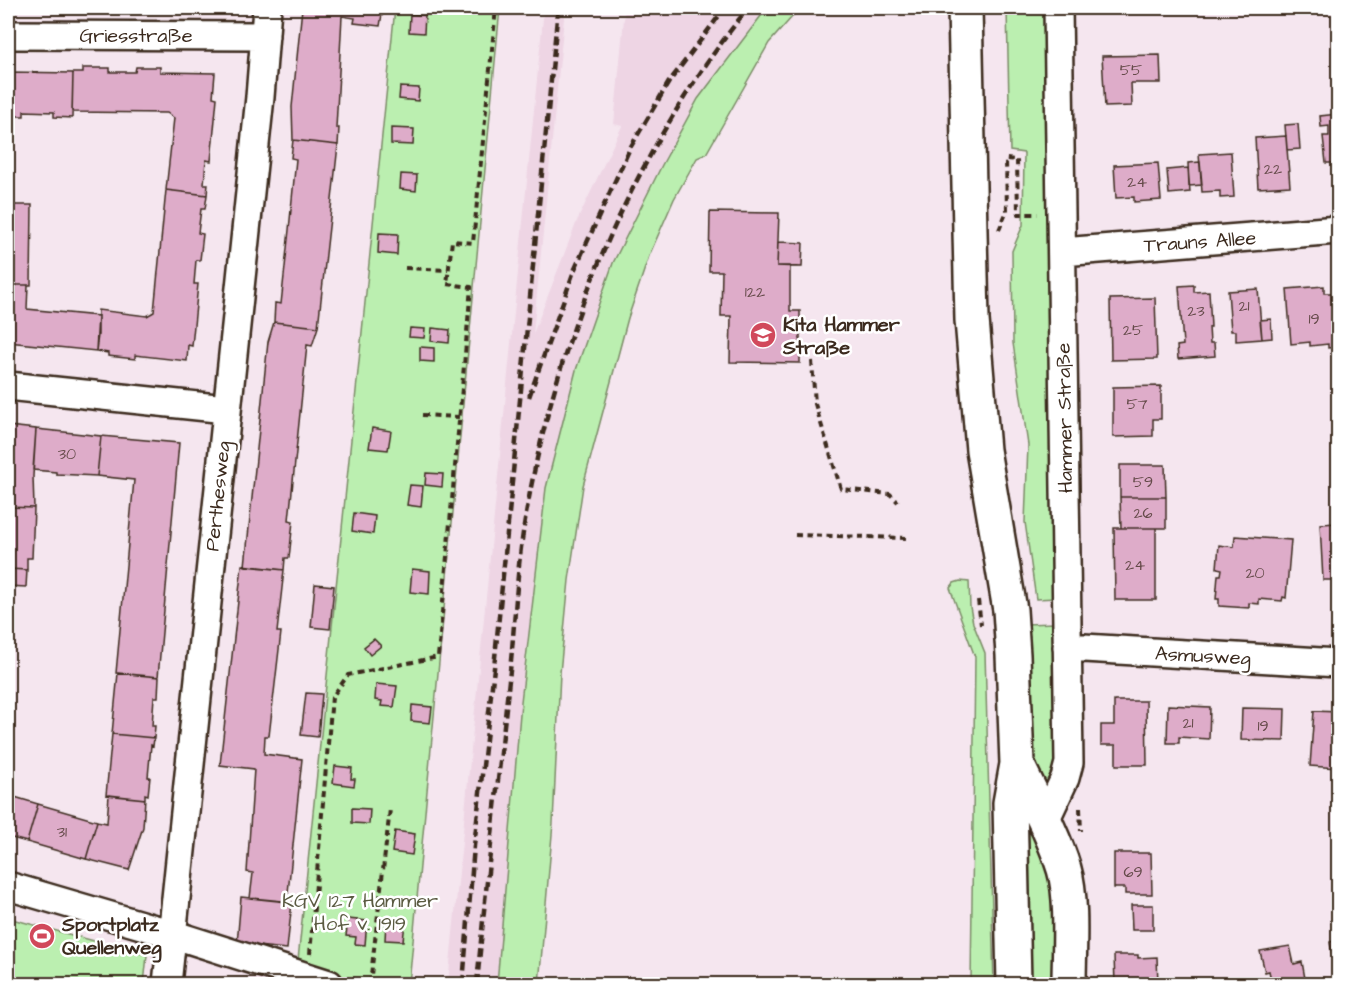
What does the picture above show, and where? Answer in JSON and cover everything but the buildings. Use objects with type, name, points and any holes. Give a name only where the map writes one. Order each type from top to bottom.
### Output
[{"type":"main road","points":[[965,8],[972,320],[983,450],[1010,610],[1017,764],[1010,802],[1014,984]]},
{"type":"main road","points":[[1017,764],[1065,871],[1068,900],[1069,984]]},
{"type":"street","name":"Perthesweg","points":[[167,984],[260,97],[267,8]]},
{"type":"street","name":"Hammer Straße","points":[[1044,823],[1065,778],[1069,763],[1058,8]]},
{"type":"street","name":"Griesstraße","points":[[8,35],[265,36]]},
{"type":"street","name":"Trauns Allee","points":[[1062,252],[1338,231]]},
{"type":"street","points":[[8,386],[226,409]]},
{"type":"street","name":"Asmusweg","points":[[1067,647],[1338,663]]},
{"type":"street","points":[[8,886],[172,934],[318,982]]},
{"type":"path","points":[[318,982],[332,697],[348,675],[438,657],[471,286],[447,284],[448,270],[452,241],[472,243],[496,8]]},
{"type":"path","points":[[996,225],[996,236],[1007,212],[1006,159],[1017,160],[1018,214],[1062,215]]},
{"type":"path","points":[[405,268],[448,270]]},
{"type":"path","points":[[813,361],[815,404],[841,489],[890,494],[898,502]]},
{"type":"path","points":[[422,415],[459,417]]},
{"type":"path","points":[[795,535],[907,538]]},
{"type":"path","points":[[370,984],[390,809]]},
{"type":"shaded area","points":[[8,8],[247,8],[247,11]]},
{"type":"shaded area","points":[[544,8],[565,8],[533,334],[577,221],[622,126],[614,124],[625,8],[767,8],[698,99],[662,165],[613,263],[576,370],[546,488],[521,702],[497,984],[448,984]]},
{"type":"green space","name":"KGV 127 Hammer Hof v. 1919","points":[[395,8],[500,8],[409,984],[351,984],[297,970]]},
{"type":"green space","points":[[767,8],[800,8],[769,43],[706,154],[697,158],[674,199],[649,256],[628,318],[583,486],[569,580],[560,673],[553,823],[539,984],[497,984],[521,702],[546,488],[576,370],[613,263],[662,165],[698,99]]},
{"type":"green space","points":[[1007,8],[1048,8],[1056,598],[1036,599],[1025,522],[1028,445],[1013,343],[1012,251],[1023,225],[1024,153],[1010,151]]},
{"type":"green space","points":[[969,582],[973,623],[985,653],[994,984],[971,984],[975,657],[950,588],[954,583]]},
{"type":"green space","points":[[1056,623],[1057,766],[1043,797],[1033,768],[1025,624]]},
{"type":"green space","points":[[1021,804],[1051,856],[1060,984],[1031,984],[1027,832]]},
{"type":"green space","name":"Sportplatz Quellenweg","points":[[8,918],[147,955],[144,984],[8,984]]},
{"type":"railway","points":[[463,984],[474,846],[494,668],[558,8]]},
{"type":"railway","points":[[529,397],[574,271],[630,148],[669,82],[725,8]]},
{"type":"railway","points":[[477,984],[522,540],[539,451],[556,383],[578,316],[604,250],[634,186],[668,124],[706,64],[748,8]]},
{"type":"place","name":"Kita Hammer Straße","points":[[763,335]]},
{"type":"place","name":"Sportplatz Quellenweg","points":[[42,936]]}]
